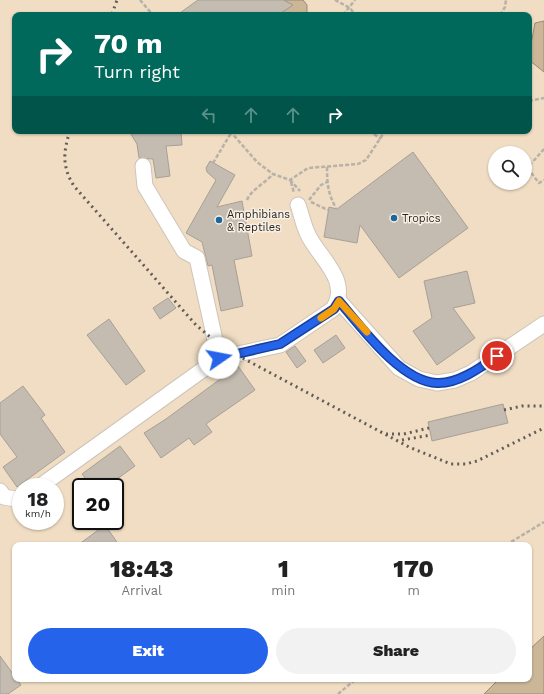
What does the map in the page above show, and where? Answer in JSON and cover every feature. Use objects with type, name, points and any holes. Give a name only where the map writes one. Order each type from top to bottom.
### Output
[{"type":"lane","points":[[143,166],[145,186],[184,251],[197,258],[219,358]]},
{"type":"lane","points":[[52,478],[219,358],[280,344],[334,309],[339,301],[339,287],[334,273],[310,239],[303,202]]},
{"type":"lane","points":[[339,301],[399,368],[419,379],[437,383],[471,374],[544,324]]},
{"type":"lane","points":[[0,491],[4,497],[12,498]]},
{"type":"path","points":[[140,0],[150,12]]},
{"type":"path","points":[[335,0],[350,8],[353,12]]},
{"type":"path","points":[[346,12],[354,0]]},
{"type":"path","points":[[502,12],[506,7],[506,0]]},
{"type":"path","points":[[532,100],[544,98]]},
{"type":"path","points":[[213,163],[230,134]]},
{"type":"path","points":[[233,134],[258,162],[272,174],[290,180],[308,168],[358,164],[366,160],[383,134]]},
{"type":"path","points":[[373,134],[380,139]]},
{"type":"path","points":[[544,150],[530,165],[530,170],[539,183],[544,180]]},
{"type":"path","points":[[327,167],[329,196],[336,208]]},
{"type":"path","points":[[247,200],[249,194],[265,183],[272,174]]},
{"type":"path","points":[[303,202],[321,185],[327,182]]},
{"type":"path","points":[[511,542],[544,522]]},
{"type":"path","points":[[338,694],[352,682]]},
{"type":"shaded area","points":[[0,0],[544,0],[544,694],[0,694]]},
{"type":"shaded area","points":[[283,0],[303,0],[307,5],[307,12],[282,12],[293,5]]},
{"type":"shaded area","points":[[544,21],[544,72],[532,62],[532,39],[535,23]]},
{"type":"shaded area","points":[[544,636],[544,694],[484,694],[496,682],[532,682],[532,647]]},
{"type":"building","points":[[198,0],[283,0],[293,5],[282,12],[181,12]]},
{"type":"building","points":[[131,134],[181,134],[182,145],[166,146],[170,176],[156,178],[153,159],[139,158],[137,144]]},
{"type":"building","name":"Tropics","points":[[413,152],[468,228],[399,278],[360,225],[357,243],[324,237],[329,207],[337,209]]},
{"type":"building","name":"Amphibians & Reptiles","points":[[210,161],[235,175],[217,207],[242,201],[252,256],[234,260],[243,306],[221,311],[212,265],[208,266],[202,242],[186,233],[216,180],[207,172],[206,168]]},
{"type":"building","points":[[467,271],[475,303],[453,308],[475,338],[437,365],[413,331],[432,318],[424,281]]},
{"type":"building","points":[[168,298],[176,308],[160,319],[153,308]]},
{"type":"building","points":[[109,319],[145,371],[126,385],[87,335]]},
{"type":"building","points":[[336,335],[345,348],[323,363],[314,350]]},
{"type":"building","points":[[295,346],[306,361],[297,368],[286,352]]},
{"type":"building","points":[[238,366],[255,390],[206,424],[212,432],[194,445],[189,438],[161,458],[144,433],[166,419]]},
{"type":"building","points":[[23,386],[45,415],[41,418],[65,452],[29,478],[12,478],[12,480],[3,467],[17,457],[0,434],[0,403]]},
{"type":"building","points":[[503,404],[508,423],[432,441],[428,422]]},
{"type":"building","points":[[120,446],[135,466],[118,478],[85,478],[82,474]]},
{"type":"building","points":[[98,530],[108,530],[117,542],[82,542]]},
{"type":"building","points":[[0,656],[12,673],[12,682],[19,682],[21,685],[8,694],[0,694]]},
{"type":"railway","points":[[113,12],[117,0]]},
{"type":"railway","points":[[69,134],[65,159],[67,172],[74,186],[196,325],[222,347],[409,447],[451,464],[466,464],[477,461],[544,428]]},
{"type":"railway","points":[[504,410],[522,406],[544,406]]},
{"type":"railway","points":[[386,434],[404,434],[429,428]]},
{"type":"railway","points":[[402,440],[431,435]]},
{"type":"slow traffic","points":[[321,318],[334,309],[339,301],[367,332]]},
{"type":"place","name":"Tropics","points":[[394,218]]},
{"type":"place","name":"Amphibians & Reptiles","points":[[219,220]]},
{"type":"route","points":[[219,358],[280,344],[334,309],[339,301],[399,368],[419,379],[437,383],[455,380],[471,374],[497,356]]}]
